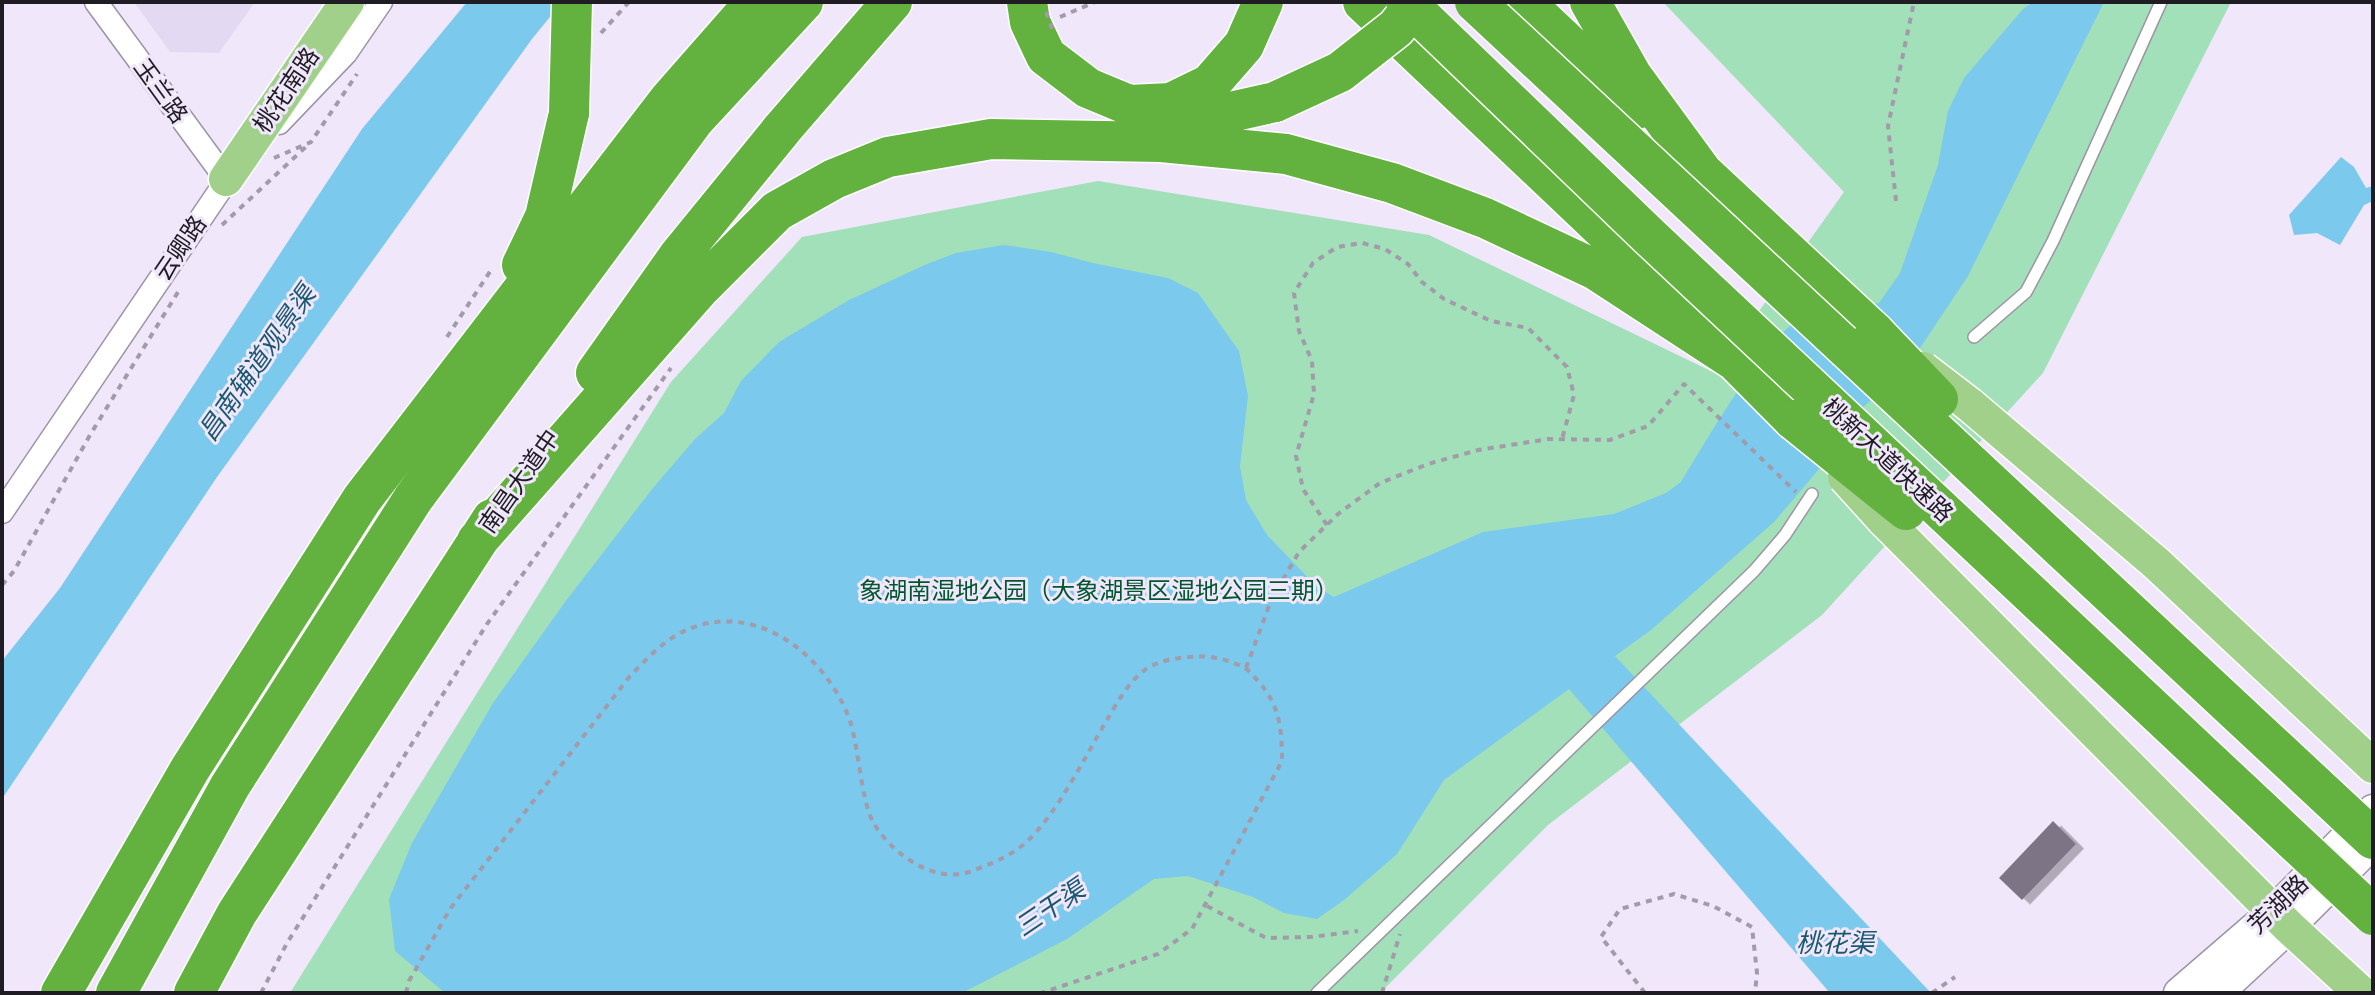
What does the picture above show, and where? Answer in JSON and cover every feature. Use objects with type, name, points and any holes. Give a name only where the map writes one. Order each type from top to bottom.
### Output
[{"type":"highway","points":[[61,993],[190,769],[362,499],[508,295],[545,217],[569,113],[572,2]]},
{"type":"highway","points":[[362,499],[669,100],[755,2]]},
{"type":"highway","points":[[116,993],[230,786],[413,499],[694,120],[803,2]]},
{"type":"highway","name":"南昌大道中","points":[[194,993],[237,913],[477,541],[678,257],[783,128],[892,2]]},
{"type":"highway","points":[[1042,17],[1030,22],[1046,56],[1088,88],[1129,105],[1171,103],[1210,84],[1244,45],[1263,2]]},
{"type":"highway","points":[[1363,2],[1630,255],[1794,420],[2139,697]]},
{"type":"highway","name":"桃新大道快速路","points":[[1406,2],[1649,236],[2373,915]]},
{"type":"highway","points":[[477,541],[700,288],[777,211],[834,179],[888,157],[991,139],[1199,119],[1275,102],[1340,72],[1396,28],[1417,2]]},
{"type":"highway","points":[[1475,2],[2179,656],[2373,841]]},
{"type":"highway","points":[[1524,2],[1875,333],[2179,656]]},
{"type":"highway","points":[[1590,2],[1632,76],[1703,173]]},
{"type":"highway","points":[[991,139],[1161,142],[1286,154],[1392,183],[1485,218],[1596,270],[1737,362]]},
{"type":"main road","name":"桃花南路","points":[[226,179],[347,2]]},
{"type":"main road","points":[[1875,333],[1970,405],[2156,563],[2373,766]]},
{"type":"main road","points":[[1794,420],[1884,520],[2281,920],[2361,993]]},
{"type":"street","name":"玉兰路","points":[[96,2],[226,179]]},
{"type":"street","name":"云卿路","points":[[2,512],[226,179],[346,53],[381,2]]},
{"type":"street","name":"芳湖路","points":[[2218,993],[2373,810]]},
{"type":"street","name":"芳湖路","points":[[2179,993],[2281,920],[2373,841]]},
{"type":"lane","points":[[1974,337],[2026,292],[2053,241],[2161,2]]},
{"type":"lane","points":[[1317,993],[1754,571],[1785,535],[1809,498]]},
{"type":"path","points":[[1056,40],[1042,17],[1095,2]]},
{"type":"path","points":[[1896,201],[1888,126],[1914,2]]},
{"type":"path","points":[[215,232],[311,142]]},
{"type":"path","points":[[1327,525],[1303,489],[1296,456],[1314,394],[1312,361],[1299,331],[1294,293],[1313,263],[1337,247],[1362,243],[1385,249],[1408,264],[1422,282],[1444,299],[1491,321],[1528,328],[1567,367],[1574,395],[1562,439]]},
{"type":"path","points":[[2,585],[14,571],[90,435],[182,286]]},
{"type":"path","points":[[261,993],[287,943],[487,624],[680,357]]},
{"type":"path","points":[[1246,668],[1272,598],[1299,552],[1380,483],[1428,464],[1478,450],[1562,439],[1610,440],[1648,426],[1684,384],[1809,498]]},
{"type":"path","points":[[406,993],[409,981],[450,909],[630,676],[655,650],[677,634],[709,623],[758,624],[802,649],[834,689],[850,721],[872,819],[886,839],[921,868],[962,874],[1007,857],[1024,844],[1047,817],[1121,696],[1151,665],[1175,658],[1204,656],[1227,660],[1246,668],[1278,711],[1282,761],[1192,929],[1158,954],[1041,993]]},
{"type":"path","points":[[1645,993],[1601,937],[1620,909],[1674,894],[1713,906],[1752,927],[1757,973],[1755,993]]},
{"type":"path","points":[[1382,993],[1409,904]]},
{"type":"path","points":[[1206,906],[1266,938],[1312,937],[1384,928]]},
{"type":"path","points":[[1932,993],[1955,977]]},
{"type":"shaded area","points":[[134,2],[255,2],[219,53],[170,52]]},
{"type":"green space","name":"象湖南湿地公园（大象湖景区湿地公园三期）","points":[[1663,2],[2231,2],[2043,373],[1822,615],[1548,825],[1380,993],[290,993],[671,382],[802,237],[1098,181],[1429,235],[1715,373],[1844,192]]},
{"type":"water","name":"昌南辅道观景渠","points":[[467,2],[562,2],[532,39],[217,477],[2,799],[2,661],[60,588],[362,129]]},
{"type":"water","name":"象湖南湿地公园（大象湖景区湿地公园三期）","points":[[2033,2],[2104,2],[1968,276],[1908,366],[1858,412],[1819,469],[1774,522],[1651,630],[1615,656],[1931,993],[1830,993],[1569,689],[1444,780],[1397,854],[1317,919],[1284,913],[1253,897],[1188,876],[1154,879],[1067,939],[962,993],[445,993],[395,951],[389,899],[412,843],[493,703],[565,602],[653,488],[695,439],[724,413],[741,381],[779,342],[849,300],[956,253],[1004,245],[1051,252],[1168,278],[1198,293],[1239,351],[1248,396],[1240,466],[1246,500],[1267,535],[1317,587],[1334,597],[1483,532],[1614,514],[1666,493],[1681,482],[1737,392],[1788,328],[1810,316],[1879,303],[1900,273],[1938,165],[1948,111],[1964,78],[2023,9]]},
{"type":"water","points":[[2341,157],[2354,167],[2366,188],[2373,186],[2373,201],[2364,205],[2340,245],[2317,233],[2294,235],[2289,215]]},
{"type":"building","points":[[2053,821],[2076,844],[2022,900],[1999,878]]},
{"type":"water label","name":"三干渠","points":[[1050,908]]},
{"type":"water label","name":"桃花渠","points":[[1835,943]]}]
